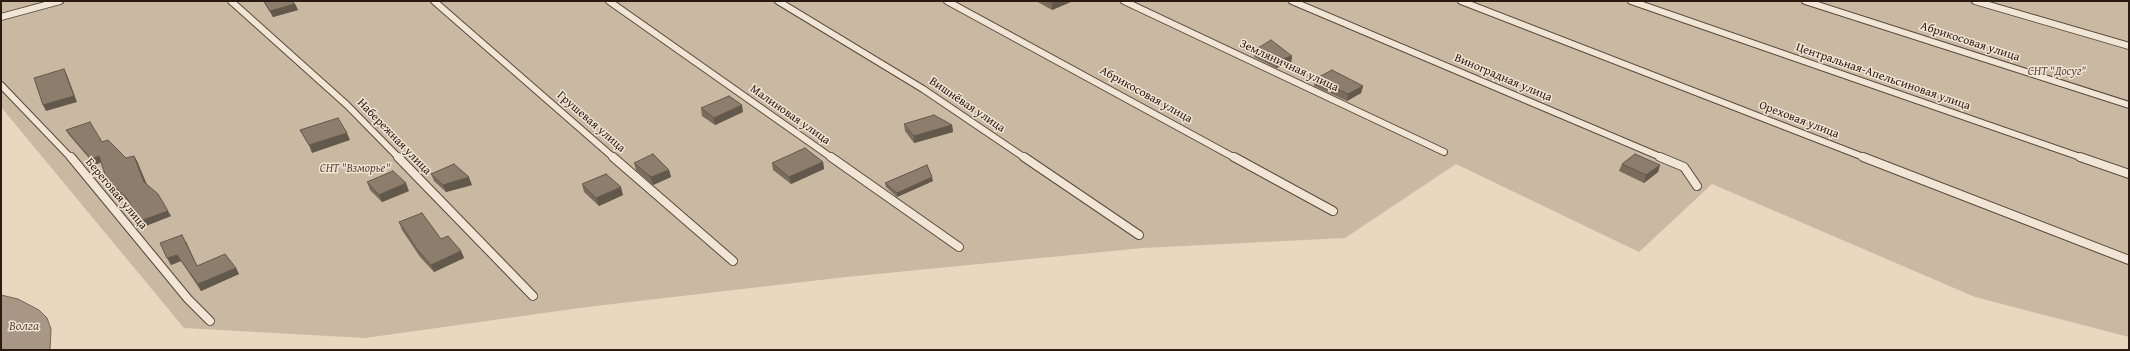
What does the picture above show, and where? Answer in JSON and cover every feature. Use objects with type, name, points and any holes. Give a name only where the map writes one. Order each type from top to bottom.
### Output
[{"type":"lane","points":[[1,17],[60,1]]},
{"type":"lane","name":"Набережная улица","points":[[231,1],[347,105],[533,296]]},
{"type":"lane","name":"Грушевая улица","points":[[434,1],[733,261]]},
{"type":"lane","name":"Малиновая улица","points":[[609,1],[959,247]]},
{"type":"lane","name":"Вишнёвая улица","points":[[778,1],[923,89],[1139,235]]},
{"type":"lane","name":"Абрикосовая улица","points":[[947,1],[1333,211]]},
{"type":"lane","name":"Земляничная улица","points":[[1124,1],[1444,152]]},
{"type":"lane","name":"Виноградная улица","points":[[1292,1],[1684,167],[1697,186]]},
{"type":"lane","name":"Ореховая улица","points":[[1461,1],[2129,260]]},
{"type":"lane","name":"Центральная-Апельсиновая улица","points":[[1631,1],[2129,174]]},
{"type":"lane","name":"Абрикосовая улица","points":[[1805,1],[2129,105]]},
{"type":"lane","points":[[1975,1],[2129,46]]},
{"type":"lane","name":"Береговая улица","points":[[1,85],[69,155],[188,298],[210,320]]},
{"type":"green space","name":"СНТ \"Взморье\"","points":[[1,1],[1625,1],[2129,177],[2129,337],[1975,297],[1712,184],[1639,252],[1456,164],[1345,238],[1143,248],[846,277],[587,307],[365,338],[184,328],[1,107]]},
{"type":"green space","name":"СНТ \"Досуг\"","points":[[1634,1],[2129,1],[2129,173]]},
{"type":"water","name":"Волга","points":[[1,295],[18,299],[39,310],[47,318],[51,329],[50,350],[1,350]]},
{"type":"building","points":[[264,1],[292,1],[295,4],[270,11]]},
{"type":"building","points":[[1271,40],[1292,56],[1277,61],[1255,50]]},
{"type":"building","points":[[64,69],[74,96],[43,105],[34,78]]},
{"type":"building","points":[[1332,70],[1363,86],[1348,94],[1315,79]]},
{"type":"building","points":[[729,96],[742,105],[714,118],[701,108]]},
{"type":"building","points":[[934,115],[952,125],[914,136],[904,124]]},
{"type":"building","points":[[338,118],[347,133],[309,145],[300,130]]},
{"type":"building","points":[[90,122],[102,142],[108,140],[126,158],[134,156],[144,182],[158,194],[168,211],[140,221],[127,198],[107,180],[99,156],[91,159],[66,130]]},
{"type":"building","points":[[805,148],[823,162],[789,177],[772,163]]},
{"type":"building","points":[[653,154],[669,170],[651,177],[634,163]]},
{"type":"building","points":[[1635,154],[1660,165],[1646,175],[1622,164]]},
{"type":"building","points":[[454,164],[469,177],[443,185],[431,174]]},
{"type":"building","points":[[927,165],[932,177],[897,193],[885,183]]},
{"type":"building","points":[[393,171],[406,183],[379,195],[367,182]]},
{"type":"building","points":[[606,174],[621,187],[596,198],[582,184]]},
{"type":"building","points":[[422,213],[441,239],[448,236],[461,251],[431,265],[417,249],[399,222]]},
{"type":"building","points":[[182,235],[197,266],[225,254],[236,268],[198,284],[177,255],[167,258],[160,243]]}]
